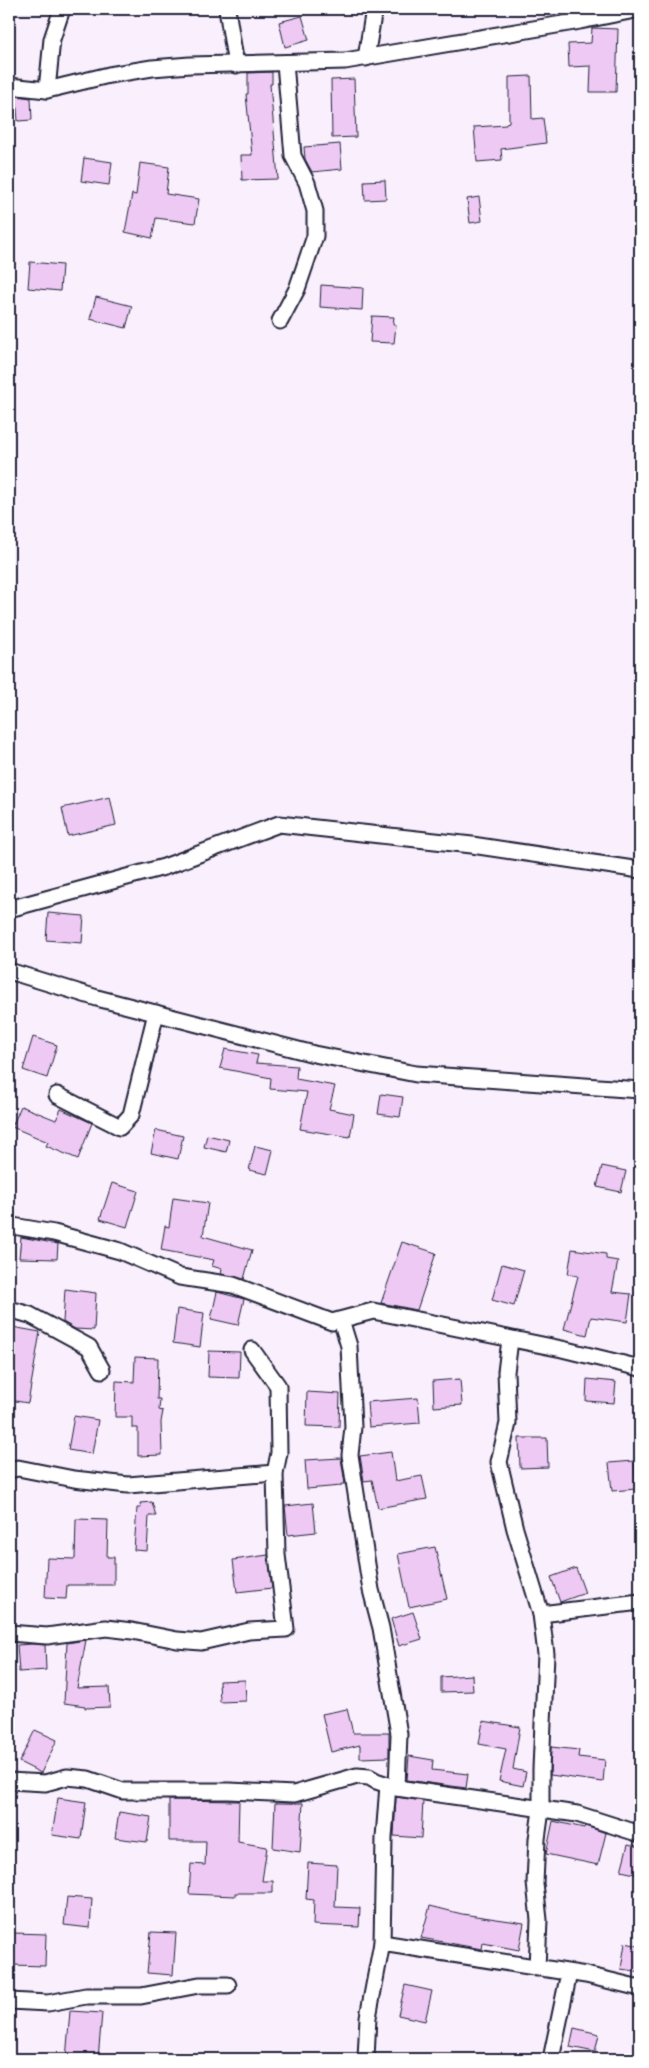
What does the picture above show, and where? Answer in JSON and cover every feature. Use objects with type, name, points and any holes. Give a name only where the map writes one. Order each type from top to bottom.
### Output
[{"type":"street","points":[[47,90],[52,39],[62,9]]},
{"type":"street","points":[[227,9],[236,65]]},
{"type":"street","points":[[366,58],[374,9]]},
{"type":"street","points":[[9,86],[47,90],[109,75],[152,68],[190,65],[345,61],[640,9]]},
{"type":"street","points":[[280,321],[296,290],[315,236],[315,212],[307,183],[292,156],[285,64]]},
{"type":"street","points":[[9,909],[164,867],[279,824],[472,845],[640,870]]},
{"type":"street","points":[[9,971],[97,998],[314,1054],[416,1074],[640,1090]]},
{"type":"street","points":[[57,1095],[120,1127],[130,1115],[156,1013]]},
{"type":"street","points":[[9,1224],[54,1233],[120,1251],[180,1277],[233,1285],[332,1322],[373,1311],[562,1349],[640,1368]]},
{"type":"street","points":[[9,1309],[30,1315],[90,1347],[102,1370]]},
{"type":"street","points":[[341,1320],[349,1346],[353,1427],[350,1455],[371,1590],[382,1628],[399,1734],[393,1787],[384,1838],[382,1943],[368,2018],[366,2059]]},
{"type":"street","points":[[510,1340],[506,1372],[508,1423],[499,1462],[515,1529],[541,1614],[546,1654],[541,1810],[537,1838],[535,1883],[539,1920],[537,1968]]},
{"type":"street","points":[[9,1633],[47,1636],[106,1628],[176,1640],[201,1642],[249,1631],[286,1629],[278,1555],[275,1473],[279,1453],[278,1386],[252,1350]]},
{"type":"street","points":[[9,1470],[18,1468],[74,1479],[128,1485],[275,1473]]},
{"type":"street","points":[[541,1614],[640,1602]]},
{"type":"street","points":[[9,1781],[44,1782],[67,1777],[88,1779],[123,1792],[229,1791],[294,1794],[357,1776],[369,1776],[393,1787],[577,1814],[640,1834]]},
{"type":"street","points":[[382,1943],[569,1972],[640,1988]]},
{"type":"street","points":[[551,2059],[569,1972]]},
{"type":"street","points":[[9,2001],[48,2003],[86,1996],[141,1996],[199,1985],[228,1985]]},
{"type":"building","points":[[302,16],[309,40],[285,47],[279,22]]},
{"type":"building","points":[[592,28],[618,29],[616,92],[590,92],[591,66],[569,67],[568,44],[591,43]]},
{"type":"building","points":[[272,72],[272,84],[270,84],[278,179],[242,180],[241,155],[252,155],[246,94],[248,94],[248,73]]},
{"type":"building","points":[[531,76],[532,119],[543,118],[546,143],[501,149],[502,160],[477,162],[474,127],[506,125],[509,122],[509,77]]},
{"type":"building","points":[[354,79],[356,137],[332,138],[331,80]]},
{"type":"building","points":[[16,96],[31,98],[32,120],[18,121]]},
{"type":"building","points":[[340,144],[342,169],[312,172],[305,159],[304,147]]},
{"type":"building","points":[[84,158],[112,162],[109,185],[81,181]]},
{"type":"building","points":[[140,163],[169,167],[166,194],[199,199],[195,223],[156,218],[152,238],[125,232],[132,194],[136,195]]},
{"type":"building","points":[[385,180],[386,199],[365,200],[364,181]]},
{"type":"building","points":[[479,197],[482,221],[470,223],[467,199]]},
{"type":"building","points":[[30,262],[62,265],[60,291],[28,288]]},
{"type":"building","points":[[321,285],[363,288],[362,310],[320,307]]},
{"type":"building","points":[[96,297],[132,306],[126,328],[90,319]]},
{"type":"building","points":[[372,316],[394,317],[393,325],[396,325],[394,343],[370,342]]},
{"type":"building","points":[[110,797],[116,825],[68,836],[62,808]]},
{"type":"building","points":[[48,913],[84,916],[82,943],[46,940]]},
{"type":"building","points":[[33,1037],[57,1045],[47,1078],[23,1070]]},
{"type":"building","points":[[225,1049],[258,1055],[256,1063],[297,1066],[296,1079],[335,1086],[329,1109],[354,1114],[350,1137],[300,1129],[307,1092],[270,1089],[271,1078],[220,1068]]},
{"type":"building","points":[[381,1094],[403,1097],[400,1117],[378,1114]]},
{"type":"building","points":[[21,1106],[56,1120],[61,1109],[92,1123],[78,1159],[46,1146],[48,1142],[12,1127]]},
{"type":"building","points":[[156,1130],[183,1136],[178,1159],[151,1153]]},
{"type":"building","points":[[207,1135],[229,1140],[226,1152],[204,1147]]},
{"type":"building","points":[[255,1146],[273,1150],[267,1174],[249,1170]]},
{"type":"building","points":[[602,1166],[626,1171],[621,1192],[597,1187]]},
{"type":"building","points":[[112,1183],[138,1191],[127,1227],[100,1219]]},
{"type":"building","points":[[173,1198],[208,1203],[203,1236],[252,1250],[244,1279],[221,1274],[222,1269],[212,1266],[214,1260],[161,1250],[165,1226],[169,1227]]},
{"type":"building","points":[[21,1237],[58,1244],[57,1259],[19,1258]]},
{"type":"building","points":[[402,1242],[436,1253],[417,1310],[381,1303]]},
{"type":"building","points":[[572,1249],[606,1254],[606,1259],[618,1261],[612,1292],[631,1294],[627,1322],[591,1317],[587,1335],[564,1329],[578,1276],[568,1274]]},
{"type":"building","points":[[502,1264],[524,1270],[514,1306],[492,1300]]},
{"type":"building","points":[[65,1289],[96,1293],[94,1330],[75,1329],[63,1322]]},
{"type":"building","points":[[217,1292],[244,1299],[238,1325],[211,1319]]},
{"type":"building","points":[[177,1309],[204,1313],[200,1347],[173,1343]]},
{"type":"building","points":[[12,1327],[40,1332],[28,1403],[9,1400],[9,1344]]},
{"type":"building","points":[[209,1351],[240,1352],[239,1378],[208,1377]]},
{"type":"building","points":[[135,1357],[158,1358],[157,1399],[160,1399],[159,1410],[163,1411],[161,1422],[162,1455],[138,1456],[138,1428],[132,1428],[132,1417],[115,1417],[116,1381],[134,1382]]},
{"type":"building","points":[[460,1379],[462,1405],[434,1407],[433,1381]]},
{"type":"building","points":[[587,1379],[616,1382],[614,1403],[586,1401]]},
{"type":"building","points":[[307,1392],[340,1394],[339,1427],[306,1426]]},
{"type":"building","points":[[418,1398],[420,1423],[369,1427],[367,1402]]},
{"type":"building","points":[[74,1416],[98,1420],[92,1454],[68,1450]]},
{"type":"building","points":[[519,1438],[547,1438],[548,1467],[520,1468]]},
{"type":"building","points":[[391,1452],[395,1481],[422,1476],[427,1499],[378,1508],[372,1480],[364,1481],[360,1456]]},
{"type":"building","points":[[341,1458],[345,1484],[307,1489],[305,1460]]},
{"type":"building","points":[[634,1461],[636,1489],[612,1491],[609,1463]]},
{"type":"building","points":[[152,1502],[156,1516],[149,1516],[147,1551],[134,1550],[137,1508],[141,1508],[140,1503]]},
{"type":"building","points":[[313,1503],[316,1532],[288,1535],[285,1506]]},
{"type":"building","points":[[76,1519],[108,1520],[107,1557],[114,1557],[114,1585],[67,1585],[66,1599],[45,1598],[47,1558],[75,1559]]},
{"type":"building","points":[[435,1547],[447,1599],[409,1607],[398,1554]]},
{"type":"building","points":[[268,1555],[272,1588],[237,1592],[233,1560]]},
{"type":"building","points":[[576,1568],[585,1593],[560,1602],[551,1577]]},
{"type":"building","points":[[413,1612],[422,1639],[399,1646],[391,1619]]},
{"type":"building","points":[[86,1640],[77,1688],[109,1687],[110,1707],[85,1708],[85,1706],[64,1703],[67,1643]]},
{"type":"building","points":[[17,1645],[45,1645],[46,1670],[19,1672]]},
{"type":"building","points":[[472,1675],[473,1691],[441,1692],[441,1677]]},
{"type":"building","points":[[245,1680],[246,1701],[220,1702],[219,1681]]},
{"type":"building","points":[[347,1709],[353,1733],[389,1733],[389,1757],[360,1758],[360,1745],[331,1752],[322,1714]]},
{"type":"building","points":[[483,1721],[520,1727],[513,1769],[526,1772],[523,1786],[499,1781],[506,1749],[479,1744]]},
{"type":"building","points":[[35,1730],[57,1740],[41,1773],[19,1762]]},
{"type":"building","points":[[551,1747],[579,1750],[578,1757],[605,1760],[603,1782],[550,1775]]},
{"type":"building","points":[[409,1756],[433,1760],[432,1770],[468,1774],[466,1788],[407,1780]]},
{"type":"building","points":[[396,1797],[423,1801],[421,1838],[394,1836]]},
{"type":"building","points":[[58,1798],[86,1802],[81,1839],[52,1835]]},
{"type":"building","points":[[169,1800],[239,1801],[238,1842],[267,1847],[262,1881],[273,1881],[273,1893],[235,1893],[235,1896],[189,1894],[191,1864],[205,1865],[206,1841],[169,1841]]},
{"type":"building","points":[[275,1803],[303,1803],[300,1852],[273,1848]]},
{"type":"building","points":[[119,1812],[151,1817],[147,1842],[115,1838]]},
{"type":"building","points":[[553,1821],[584,1828],[585,1826],[606,1833],[598,1865],[546,1854]]},
{"type":"building","points":[[628,1844],[640,1847],[640,1875],[621,1871]]},
{"type":"building","points":[[308,1863],[337,1865],[335,1907],[360,1908],[359,1927],[313,1925],[314,1900],[306,1899]]},
{"type":"building","points":[[67,1897],[92,1899],[90,1928],[64,1925]]},
{"type":"building","points":[[430,1906],[462,1914],[524,1923],[519,1950],[483,1943],[482,1949],[421,1938]]},
{"type":"building","points":[[151,1932],[176,1933],[173,1975],[147,1973]]},
{"type":"building","points":[[13,1933],[46,1934],[45,1966],[12,1965]]},
{"type":"building","points":[[625,1943],[640,1946],[640,1972],[621,1969]]},
{"type":"building","points":[[405,1985],[432,1991],[425,2021],[398,2015]]},
{"type":"building","points":[[70,2011],[102,2013],[98,2059],[66,2059]]},
{"type":"building","points":[[574,2028],[599,2034],[595,2052],[570,2047]]}]
